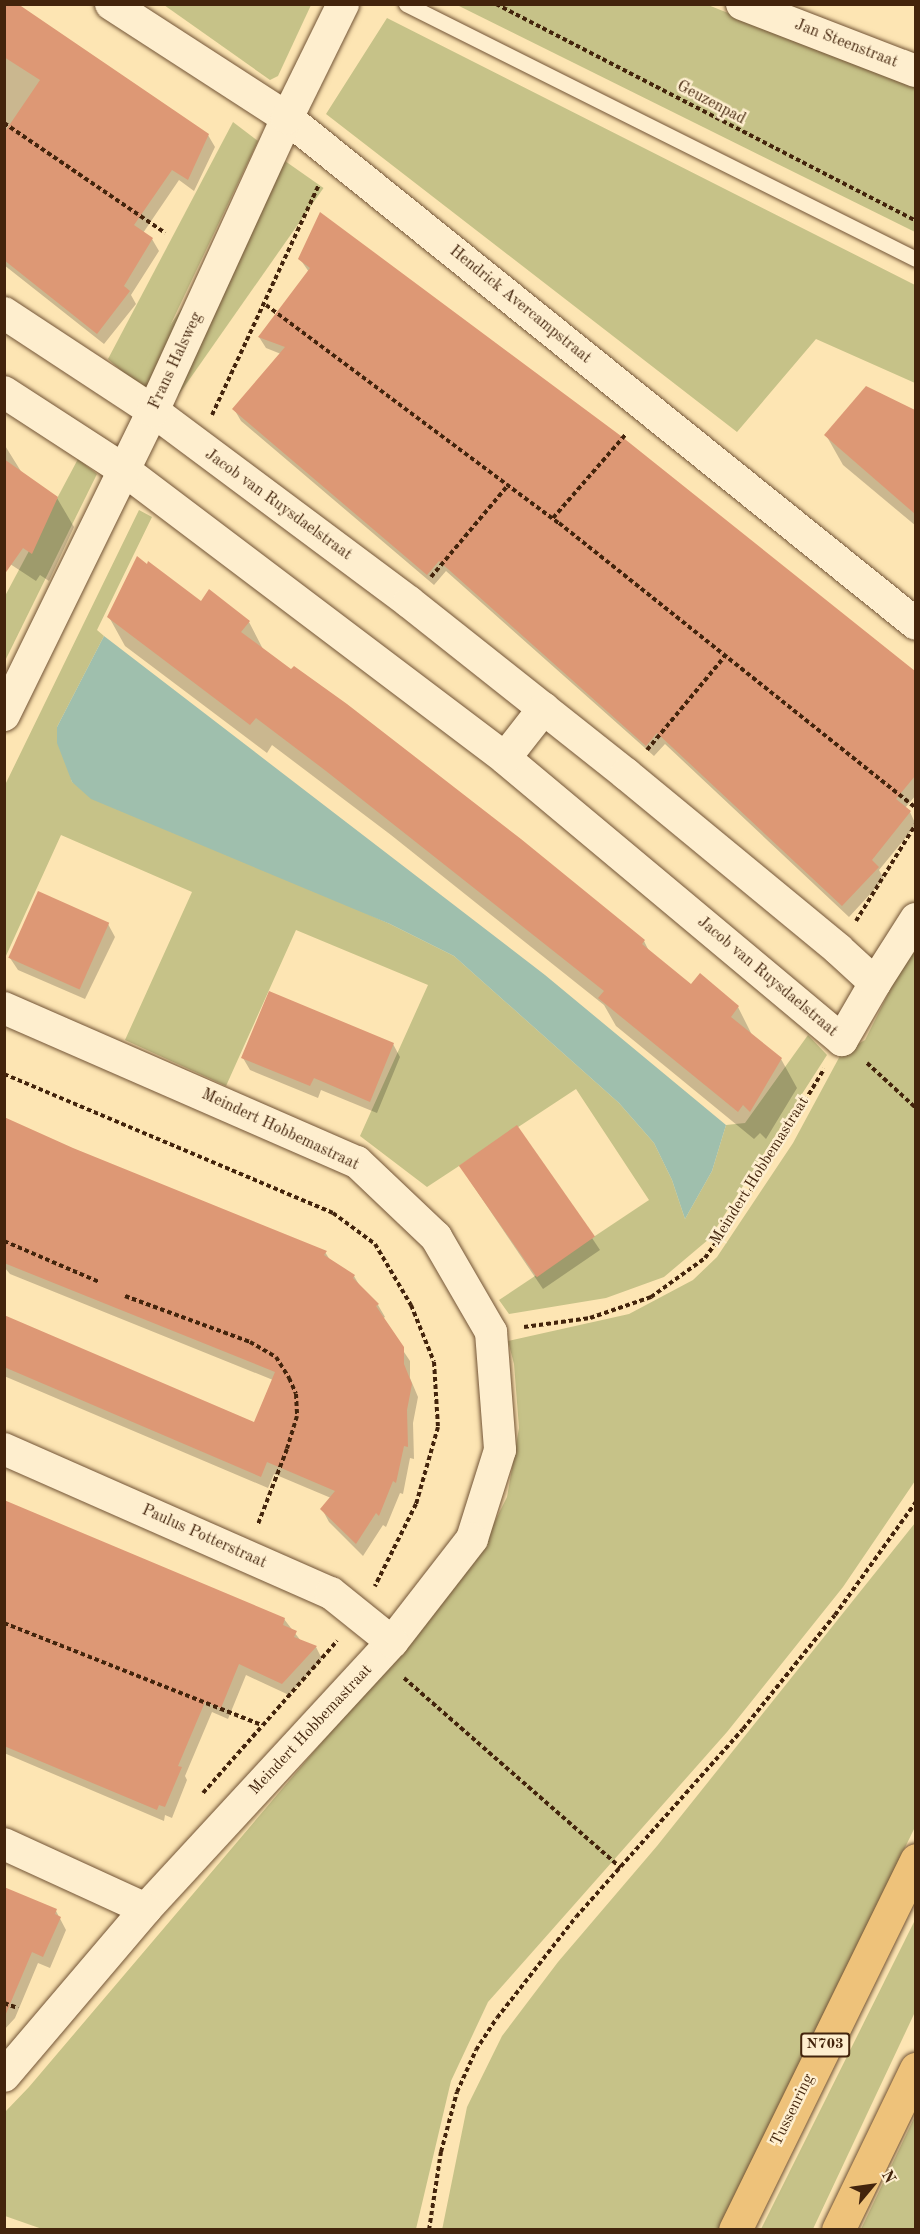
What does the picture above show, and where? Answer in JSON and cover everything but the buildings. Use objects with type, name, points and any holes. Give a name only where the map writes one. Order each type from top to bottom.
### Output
[{"type":"highway","name":"Tussenring","points":[[735,2229],[915,1860]]},
{"type":"highway","points":[[838,2229],[915,2069]]},
{"type":"street","name":"Hendrick Avercampstraat","points":[[111,4],[287,118],[915,624]]},
{"type":"street","name":"Frans Halsweg","points":[[4,715],[153,411],[287,118],[343,4]]},
{"type":"street","name":"Jan Steenstraat","points":[[742,4],[915,71]]},
{"type":"street","name":"Jacob van Ruysdaelstraat","points":[[4,313],[153,411],[409,602],[626,774],[838,949],[874,983],[842,1040],[504,758],[124,470],[4,392]]},
{"type":"street","points":[[504,758],[544,708]]},
{"type":"street","points":[[874,983],[915,919]]},
{"type":"street","name":"Meindert Hobbemastraat","points":[[4,1008],[357,1162],[436,1237],[490,1332],[500,1450],[472,1539],[386,1649],[146,1909],[4,2076]]},
{"type":"street","name":"Paulus Potterstraat","points":[[4,1449],[331,1593],[360,1616],[386,1649]]},
{"type":"street","points":[[4,1844],[146,1909]]},
{"type":"lane","points":[[406,4],[915,260]]},
{"type":"path","name":"Geuzenpad","points":[[496,4],[915,221]]},
{"type":"path","points":[[4,123],[165,233]]},
{"type":"path","points":[[197,446],[266,305],[333,154]]},
{"type":"path","points":[[266,305],[553,518],[915,808]]},
{"type":"path","points":[[553,518],[648,408]]},
{"type":"path","points":[[409,602],[508,484]]},
{"type":"path","points":[[626,774],[725,656]]},
{"type":"path","points":[[838,949],[915,825]]},
{"type":"path","points":[[842,1040],[915,1108]]},
{"type":"path","name":"Meindert Hobbemastraat","points":[[490,1332],[590,1317],[641,1301],[651,1297],[705,1258],[739,1210],[842,1040]]},
{"type":"path","points":[[4,1074],[333,1213],[375,1244],[411,1305],[434,1362],[438,1427],[416,1504],[360,1616],[200,1796]]},
{"type":"path","points":[[4,1241],[99,1282]]},
{"type":"path","points":[[125,1296],[250,1342],[276,1357],[289,1378],[296,1394],[297,1416],[287,1449],[245,1555]]},
{"type":"path","points":[[429,2229],[441,2152],[457,2092],[476,2050],[497,2018],[576,1917],[743,1729],[821,1633],[915,1502]]},
{"type":"path","points":[[4,1623],[261,1725]]},
{"type":"path","points":[[386,1649],[621,1868]]},
{"type":"path","points":[[10,2013],[22,1999]]},
{"type":"shaded area","points":[[164,5],[311,5],[278,76],[270,80]]},
{"type":"shaded area","points":[[457,5],[708,5],[915,87],[915,232]]},
{"type":"shaded area","points":[[387,18],[915,285],[915,383],[816,339],[737,432],[326,114]]},
{"type":"shaded area","points":[[233,122],[258,141],[149,370],[131,379],[108,359]]},
{"type":"shaded area","points":[[285,161],[324,188],[167,411],[129,384]]},
{"type":"shaded area","points":[[78,459],[97,474],[5,661],[5,596]]},
{"type":"shaded area","points":[[139,510],[152,517],[97,630],[104,636],[57,727],[72,782],[390,924],[454,956],[619,1103],[654,1143],[672,1180],[685,1219],[712,1171],[726,1125],[745,1123],[808,1035],[827,1055],[709,1239],[664,1277],[606,1298],[509,1314],[499,1300],[649,1200],[576,1089],[427,1187],[360,1136],[428,985],[296,930],[226,1086],[125,1040],[192,892],[61,835],[5,958],[5,785]]},
{"type":"shaded area","points":[[104,636],[545,975],[726,1125],[712,1171],[685,1219],[672,1180],[654,1143],[619,1103],[454,956],[390,924],[91,799],[72,782],[57,743],[57,727]]},
{"type":"shaded area","points":[[915,951],[915,1481],[843,1587],[727,1732],[488,2002],[451,2081],[416,2229],[45,2230],[5,2216],[5,2112],[29,2087],[474,1563],[507,1497],[519,1428],[514,1364],[508,1341],[629,1314],[693,1280],[717,1257],[793,1143],[841,1054],[865,1040],[898,974]]},
{"type":"shaded area","points":[[915,1523],[915,1827],[719,2229],[442,2230],[467,2107],[502,2036],[558,1962],[657,1846]]},
{"type":"shaded area","points":[[915,1920],[915,2012],[813,2229],[761,2229]]},
{"type":"shaded area","points":[[915,2116],[915,2229],[861,2229]]}]
